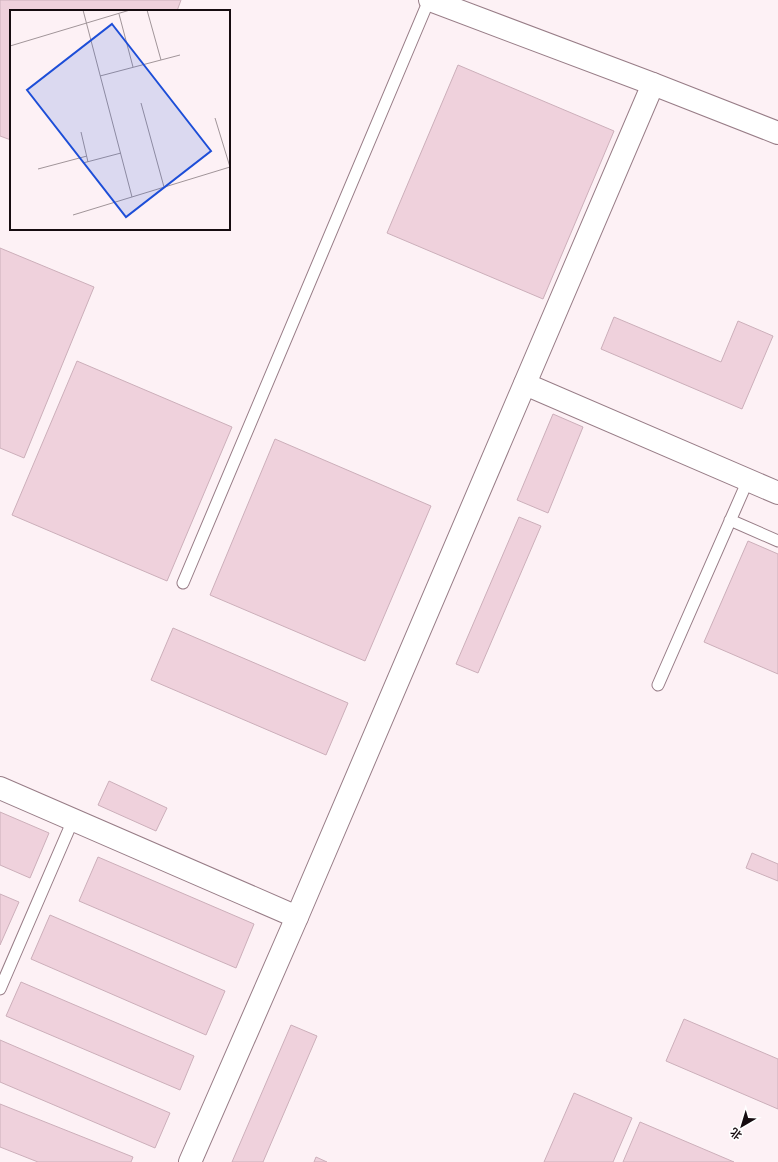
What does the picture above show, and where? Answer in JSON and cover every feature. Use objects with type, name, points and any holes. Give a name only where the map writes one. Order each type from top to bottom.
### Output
[{"type":"street","points":[[429,0],[653,84],[778,133]]},
{"type":"street","points":[[190,1162],[297,917],[653,84]]},
{"type":"street","points":[[525,384],[778,493]]},
{"type":"street","points":[[0,788],[297,917]]},
{"type":"lane","points":[[183,583],[429,0]]},
{"type":"lane","points":[[658,685],[748,480]]},
{"type":"lane","points":[[730,520],[778,541]]},
{"type":"lane","points":[[0,989],[73,820]]},
{"type":"building","points":[[0,0],[181,0],[177,10],[10,10],[10,140],[0,136]]},
{"type":"building","points":[[458,65],[614,131],[543,299],[387,233]]},
{"type":"building","points":[[0,248],[94,287],[24,458],[0,448]]},
{"type":"building","points":[[614,317],[721,362],[738,321],[773,336],[742,409],[601,349]]},
{"type":"building","points":[[77,361],[232,427],[167,581],[12,515]]},
{"type":"building","points":[[553,414],[583,427],[548,513],[517,500]]},
{"type":"building","points":[[275,439],[431,506],[365,661],[210,595]]},
{"type":"building","points":[[519,517],[541,526],[478,673],[456,664]]},
{"type":"building","points":[[748,541],[778,554],[778,674],[704,642]]},
{"type":"building","points":[[173,628],[348,703],[326,755],[151,680]]},
{"type":"building","points":[[109,781],[167,808],[156,831],[98,805]]},
{"type":"building","points":[[0,812],[49,833],[30,878],[0,865]]},
{"type":"building","points":[[752,853],[778,864],[778,881],[746,868]]},
{"type":"building","points":[[98,857],[254,924],[236,968],[79,901]]},
{"type":"building","points":[[0,894],[19,902],[0,945]]},
{"type":"building","points":[[50,915],[225,991],[206,1035],[31,959]]},
{"type":"building","points":[[21,982],[194,1056],[180,1090],[6,1016]]},
{"type":"building","points":[[684,1019],[778,1059],[778,1109],[666,1061]]},
{"type":"building","points":[[291,1025],[317,1036],[263,1162],[232,1162]]},
{"type":"building","points":[[0,1040],[170,1113],[155,1148],[0,1082]]},
{"type":"building","points":[[574,1093],[632,1118],[613,1162],[544,1162]]},
{"type":"building","points":[[0,1104],[133,1157],[131,1162],[38,1162],[0,1147]]},
{"type":"building","points":[[640,1122],[734,1162],[623,1162]]},
{"type":"building","points":[[316,1157],[327,1162],[314,1162]]}]
